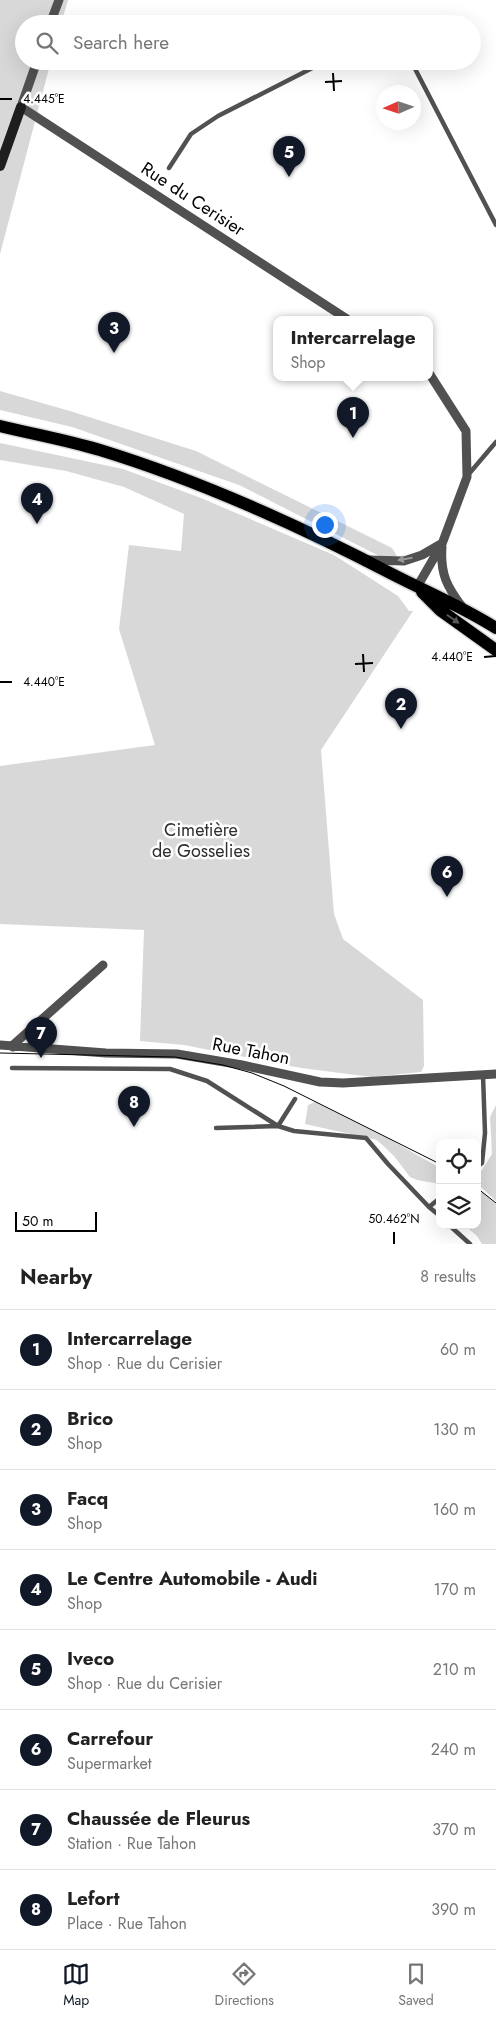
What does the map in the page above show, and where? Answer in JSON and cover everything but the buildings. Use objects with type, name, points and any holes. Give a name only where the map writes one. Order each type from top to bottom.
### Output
[{"type":"main road","points":[[0,166],[21,107]]},
{"type":"main road","points":[[0,426],[99,450],[205,486],[306,530],[416,587],[464,608],[496,628]]},
{"type":"main road","points":[[416,587],[440,610],[496,650]]},
{"type":"street","points":[[53,15],[59,0]]},
{"type":"street","points":[[21,107],[34,70]]},
{"type":"street","name":"Rue du Cerisier","points":[[21,107],[342,316]]},
{"type":"street","points":[[416,587],[442,544],[467,476],[466,431],[433,379]]},
{"type":"street","points":[[366,560],[404,561],[422,555],[442,544]]},
{"type":"street","points":[[442,544],[443,573],[450,591],[464,608]]},
{"type":"street","points":[[13,1047],[103,965]]},
{"type":"street","name":"Rue Tahon","points":[[0,1046],[106,1053],[177,1054],[242,1065],[320,1082],[335,1083],[496,1074]]},
{"type":"lane","points":[[169,168],[191,134],[218,116],[308,70]]},
{"type":"lane","points":[[416,70],[496,225]]},
{"type":"lane","points":[[467,476],[496,442]]},
{"type":"lane","points":[[12,1068],[170,1069],[207,1081],[278,1126],[294,1131],[366,1138],[388,1164],[436,1212]]},
{"type":"lane","points":[[481,1164],[485,1133],[483,1075]]},
{"type":"lane","points":[[278,1126],[296,1099]]},
{"type":"lane","points":[[216,1128],[278,1126]]},
{"type":"lane","points":[[430,1207],[436,1202]]},
{"type":"lane","points":[[453,1229],[470,1244]]},
{"type":"green space","points":[[0,0],[68,0],[64,15],[15,15],[15,70],[49,70],[0,254]]},
{"type":"green space","points":[[0,391],[196,451],[392,548],[397,556],[389,561],[239,485],[72,427],[0,410]]},
{"type":"green space","name":"Cimetière de Gosselies","points":[[0,443],[123,469],[201,498],[334,555],[398,596],[409,611],[413,611],[321,750],[334,914],[343,939],[423,1000],[424,1066],[421,1072],[372,1077],[301,1068],[184,1045],[140,1041],[144,930],[0,924],[0,766],[155,745],[119,629],[129,545],[181,551],[184,514],[124,487],[66,471],[0,460]]},
{"type":"green space","points":[[315,1102],[391,1140],[436,1166],[436,1183],[410,1177],[394,1156],[377,1140],[305,1124],[308,1105]]},
{"type":"green space","points":[[496,1105],[496,1201],[481,1187],[481,1172],[492,1154],[490,1117]]},
{"type":"green space","points":[[481,1192],[496,1204],[496,1244],[482,1244],[477,1236],[469,1229],[481,1229]]},
{"type":"tram line","points":[[0,1053],[175,1057],[223,1065],[252,1073],[284,1086],[436,1162]]},
{"type":"tram line","points":[[481,1191],[496,1203]]},
{"type":"place","name":"Iveco","points":[[289,177]]},
{"type":"place","name":"Facq","points":[[114,353]]},
{"type":"place","name":"Intercarrelage","points":[[353,438]]},
{"type":"place","name":"Le Centre Automobile - Audi","points":[[37,524]]},
{"type":"place","name":"Brico","points":[[401,729]]},
{"type":"place","name":"Carrefour","points":[[447,897]]},
{"type":"place","name":"Chaussée de Fleurus","points":[[41,1058]]},
{"type":"place","name":"Lefort","points":[[134,1127]]}]
